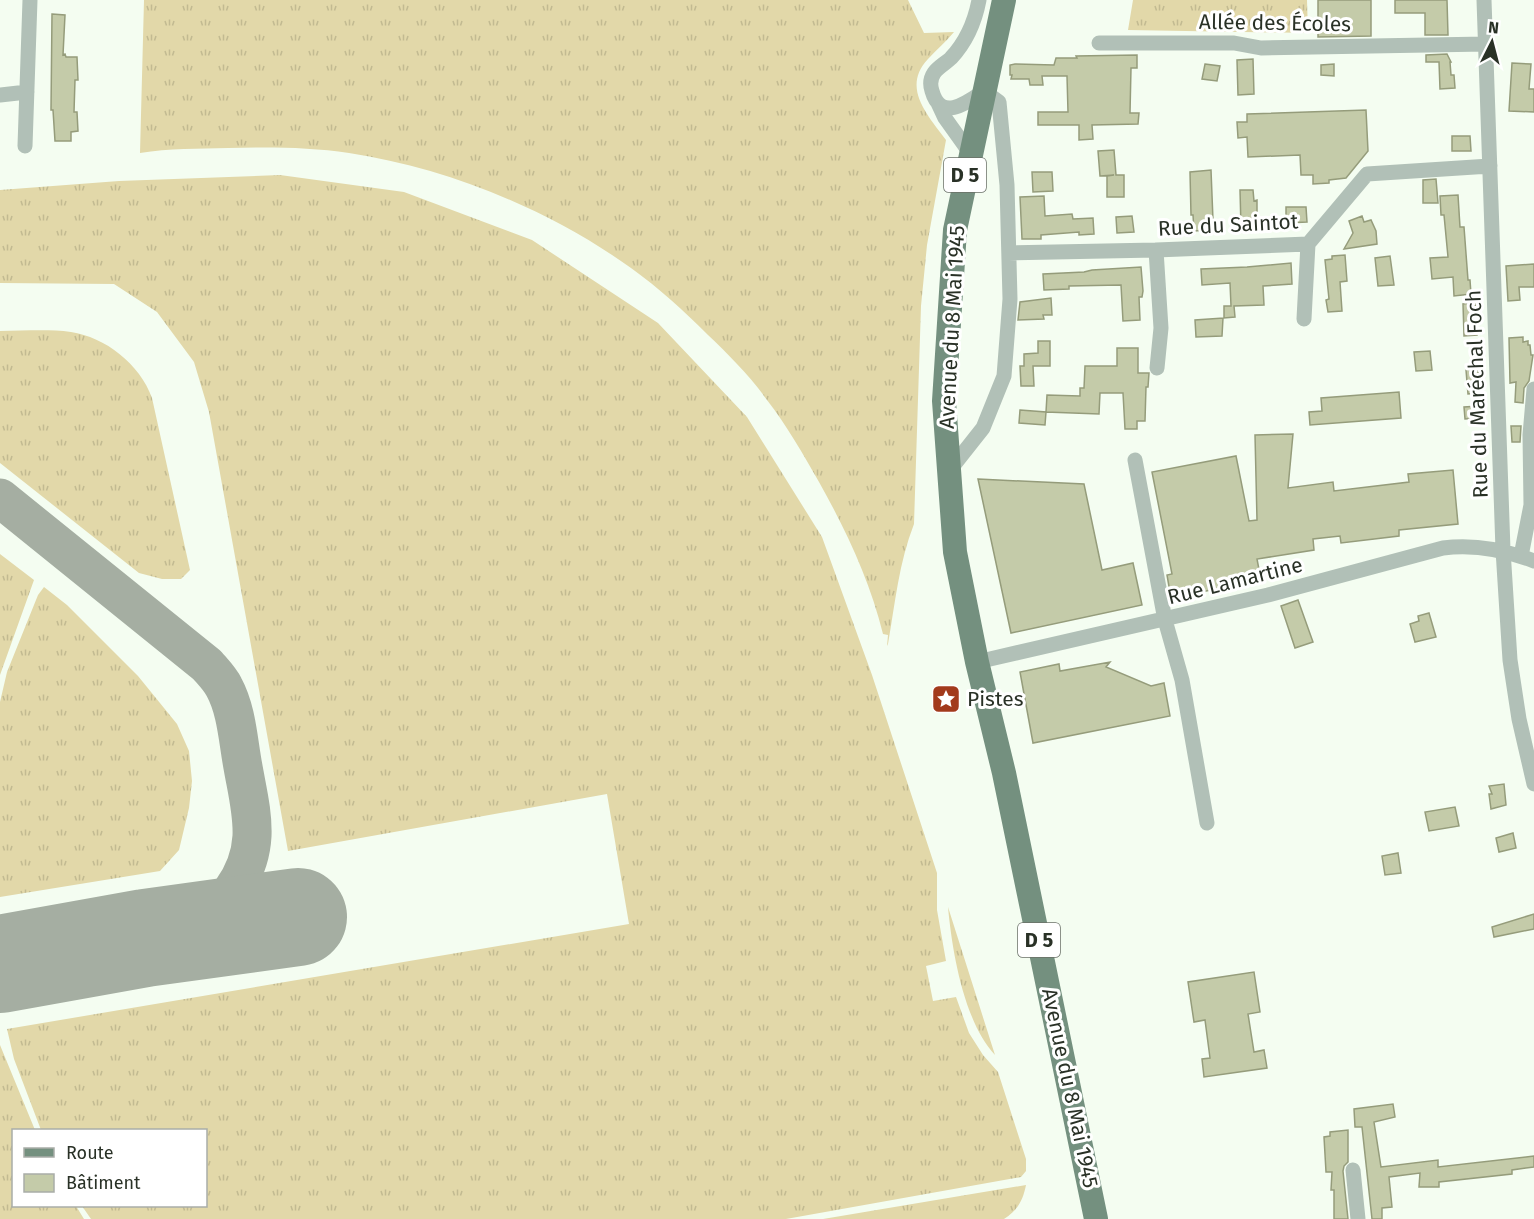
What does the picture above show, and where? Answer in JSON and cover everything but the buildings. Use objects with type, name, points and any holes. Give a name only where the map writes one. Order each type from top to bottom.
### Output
[{"type":"main road","name":"Avenue du 8 Mai 1945","points":[[1004,0],[955,230],[949,296],[944,401],[955,552],[977,662],[1004,773],[1096,1219]]},
{"type":"street","points":[[25,146],[30,0]]},
{"type":"street","points":[[970,153],[945,118],[930,82],[933,74],[952,56],[966,38],[979,0]]},
{"type":"street","name":"Rue du Maréchal Foch","points":[[1484,0],[1503,550],[1510,660],[1519,719],[1534,784]]},
{"type":"street","name":"Allée des Écoles","points":[[1099,43],[1234,43],[1261,48],[1486,44]]},
{"type":"street","points":[[938,103],[948,108],[958,107],[984,91],[999,102],[1007,185],[1010,299],[1004,376],[983,428],[949,471]]},
{"type":"street","points":[[0,95],[27,92]]},
{"type":"street","name":"Rue du Saintot","points":[[1009,253],[1308,244],[1367,174],[1490,166]]},
{"type":"street","points":[[1304,319],[1308,244]]},
{"type":"street","points":[[1156,250],[1161,328],[1157,368]]},
{"type":"street","points":[[1527,559],[1531,505],[1530,435],[1534,389]]},
{"type":"street","points":[[1135,460],[1165,620],[1182,680],[1207,823]]},
{"type":"street","name":"Rue Lamartine","points":[[977,662],[1268,596],[1452,547],[1503,550],[1527,559]]},
{"type":"street","points":[[1353,1170],[1358,1219]]},
{"type":"green space","points":[[144,0],[908,0],[924,33],[954,32],[928,59],[920,70],[917,80],[920,101],[946,140],[927,245],[921,306],[914,524],[901,568],[887,646],[888,635],[883,634],[878,614],[848,537],[794,440],[746,374],[671,300],[631,268],[567,228],[497,194],[423,169],[349,153],[304,149],[184,149],[140,153]]},
{"type":"green space","points":[[1133,0],[1307,0],[1308,33],[1128,30]]},
{"type":"green space","points":[[280,175],[404,192],[532,240],[658,323],[747,417],[822,537],[872,675],[937,873],[937,910],[946,961],[926,966],[933,1001],[956,997],[969,1033],[983,1055],[998,1072],[1026,1159],[1026,1171],[1021,1177],[786,1219],[91,1219],[83,1207],[207,1207],[207,1129],[41,1129],[14,1059],[7,1029],[629,924],[607,794],[288,851],[209,412],[194,362],[157,312],[114,284],[0,283],[0,190],[119,181]]},
{"type":"green space","points":[[0,331],[53,331],[84,335],[120,354],[139,374],[152,398],[190,570],[181,579],[162,579],[139,573],[0,463]]},
{"type":"green space","points":[[0,554],[34,580],[0,675]]},
{"type":"green space","points":[[44,587],[67,605],[138,676],[177,724],[189,751],[192,781],[189,808],[179,850],[160,871],[0,897],[0,702],[7,672],[38,595]]},
{"type":"green space","points":[[948,907],[995,1055],[975,1024],[961,985]]},
{"type":"green space","points":[[0,1045],[35,1129],[12,1129],[12,1207],[77,1207],[84,1219],[0,1219]]},
{"type":"green space","points":[[1026,1185],[1019,1204],[1004,1219],[823,1219]]},
{"type":"taxiway","points":[[0,498],[207,665],[222,684],[232,706],[252,819],[252,836],[246,865],[232,891],[211,913],[185,928],[145,938]]},
{"type":"runway","points":[[0,964],[145,938],[298,917]]},
{"type":"place","name":"Pistes","points":[[946,699]]}]
